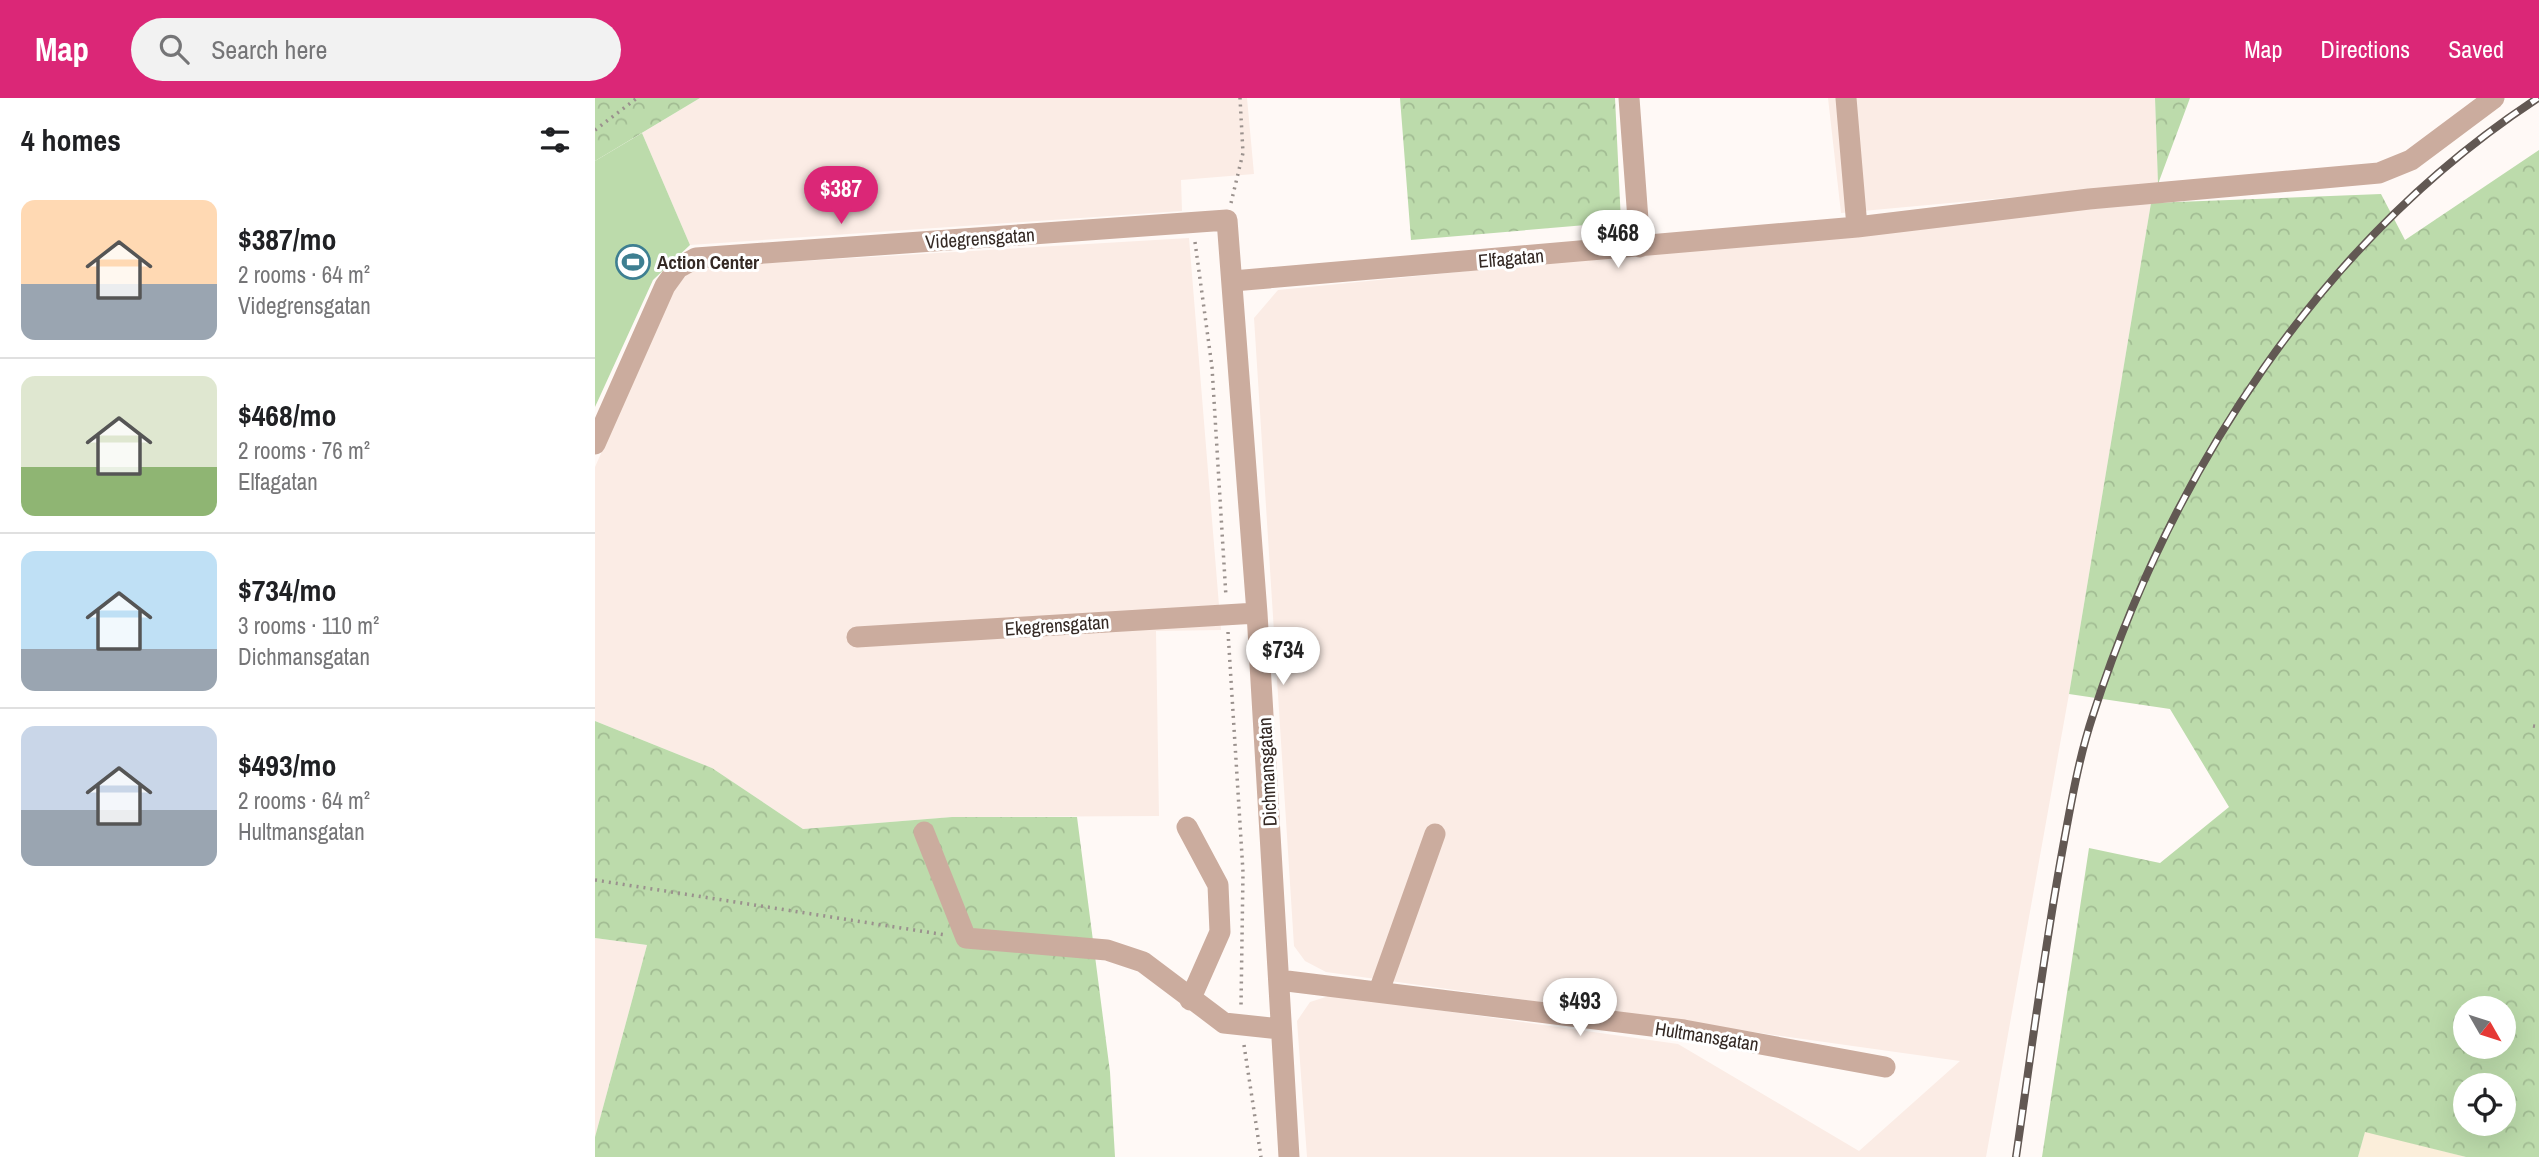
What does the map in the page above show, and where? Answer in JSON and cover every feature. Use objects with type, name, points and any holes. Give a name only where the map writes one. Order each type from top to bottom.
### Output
[{"type":"street","points":[[1629,98],[1640,247]]},
{"type":"street","points":[[1846,98],[1857,227]]},
{"type":"street","name":"Elfagatan","points":[[1233,281],[1857,227],[1998,210],[2379,173],[2411,160],[2494,98]]},
{"type":"street","name":"Videgrensgatan","points":[[595,444],[665,286],[678,268],[696,258],[1227,220]]},
{"type":"street","name":"Dichmansgatan","points":[[1227,220],[1257,613],[1289,1157]]},
{"type":"street","name":"Ekegrensgatan","points":[[857,637],[1257,613]]},
{"type":"street","points":[[1187,827],[1218,885],[1220,932],[1190,1000]]},
{"type":"street","points":[[924,832],[966,938],[1107,950],[1143,962],[1224,1023],[1280,1029]]},
{"type":"street","points":[[1379,991],[1435,834]]},
{"type":"street","name":"Hultmansgatan","points":[[1279,979],[1684,1030],[1885,1067]]},
{"type":"path","points":[[595,130],[637,98]]},
{"type":"path","points":[[1227,220],[1243,153],[1240,98]]},
{"type":"path","points":[[1193,223],[1212,366],[1243,872],[1241,1025],[1261,1157]]},
{"type":"path","points":[[2533,726],[2539,727]]},
{"type":"path","points":[[595,880],[966,938]]},
{"type":"shaded area","points":[[700,98],[1247,98],[1254,174],[1181,180],[1182,211],[690,245],[642,133]]},
{"type":"shaded area","points":[[1828,98],[2155,98],[2158,184],[1841,213]]},
{"type":"shaded area","points":[[2151,203],[2069,694],[1986,1157],[1307,1157],[1297,1021],[1310,1002],[1332,995],[1678,1044],[1859,1151],[1960,1061],[1326,972],[1305,961],[1294,946],[1254,318],[1278,290]]},
{"type":"shaded area","points":[[1189,238],[1221,630],[1156,631],[1159,816],[952,817],[803,829],[712,768],[595,721],[595,467],[672,293],[687,274],[702,267]]},
{"type":"shaded area","points":[[595,938],[647,945],[595,1137]]},
{"type":"shaded area","points":[[2365,1131],[2466,1157],[2358,1157]]},
{"type":"green space","points":[[595,98],[700,98],[595,161]]},
{"type":"green space","points":[[1400,98],[1615,98],[1621,222],[1411,240]]},
{"type":"green space","points":[[2155,98],[2190,98],[2158,184]]},
{"type":"green space","name":"Action Center","points":[[642,133],[690,245],[653,280],[595,407],[595,161]]},
{"type":"green space","points":[[2539,150],[2539,1157],[2466,1157],[2365,1132],[2358,1157],[2042,1157],[2089,848],[2160,863],[2229,807],[2170,709],[2069,694],[2151,203],[2381,194],[2405,240]]},
{"type":"green space","points":[[595,721],[712,768],[803,829],[952,817],[1077,817],[1110,1072],[1115,1157],[595,1157],[595,1137],[647,945],[595,938]]},
{"type":"railway","points":[[2016,1157],[2050,924],[2079,764],[2093,715],[2126,625],[2165,536],[2211,450],[2264,368],[2323,291],[2388,220],[2460,155],[2538,98]]},
{"type":"place","name":"Action Center","points":[[633,262]]}]
